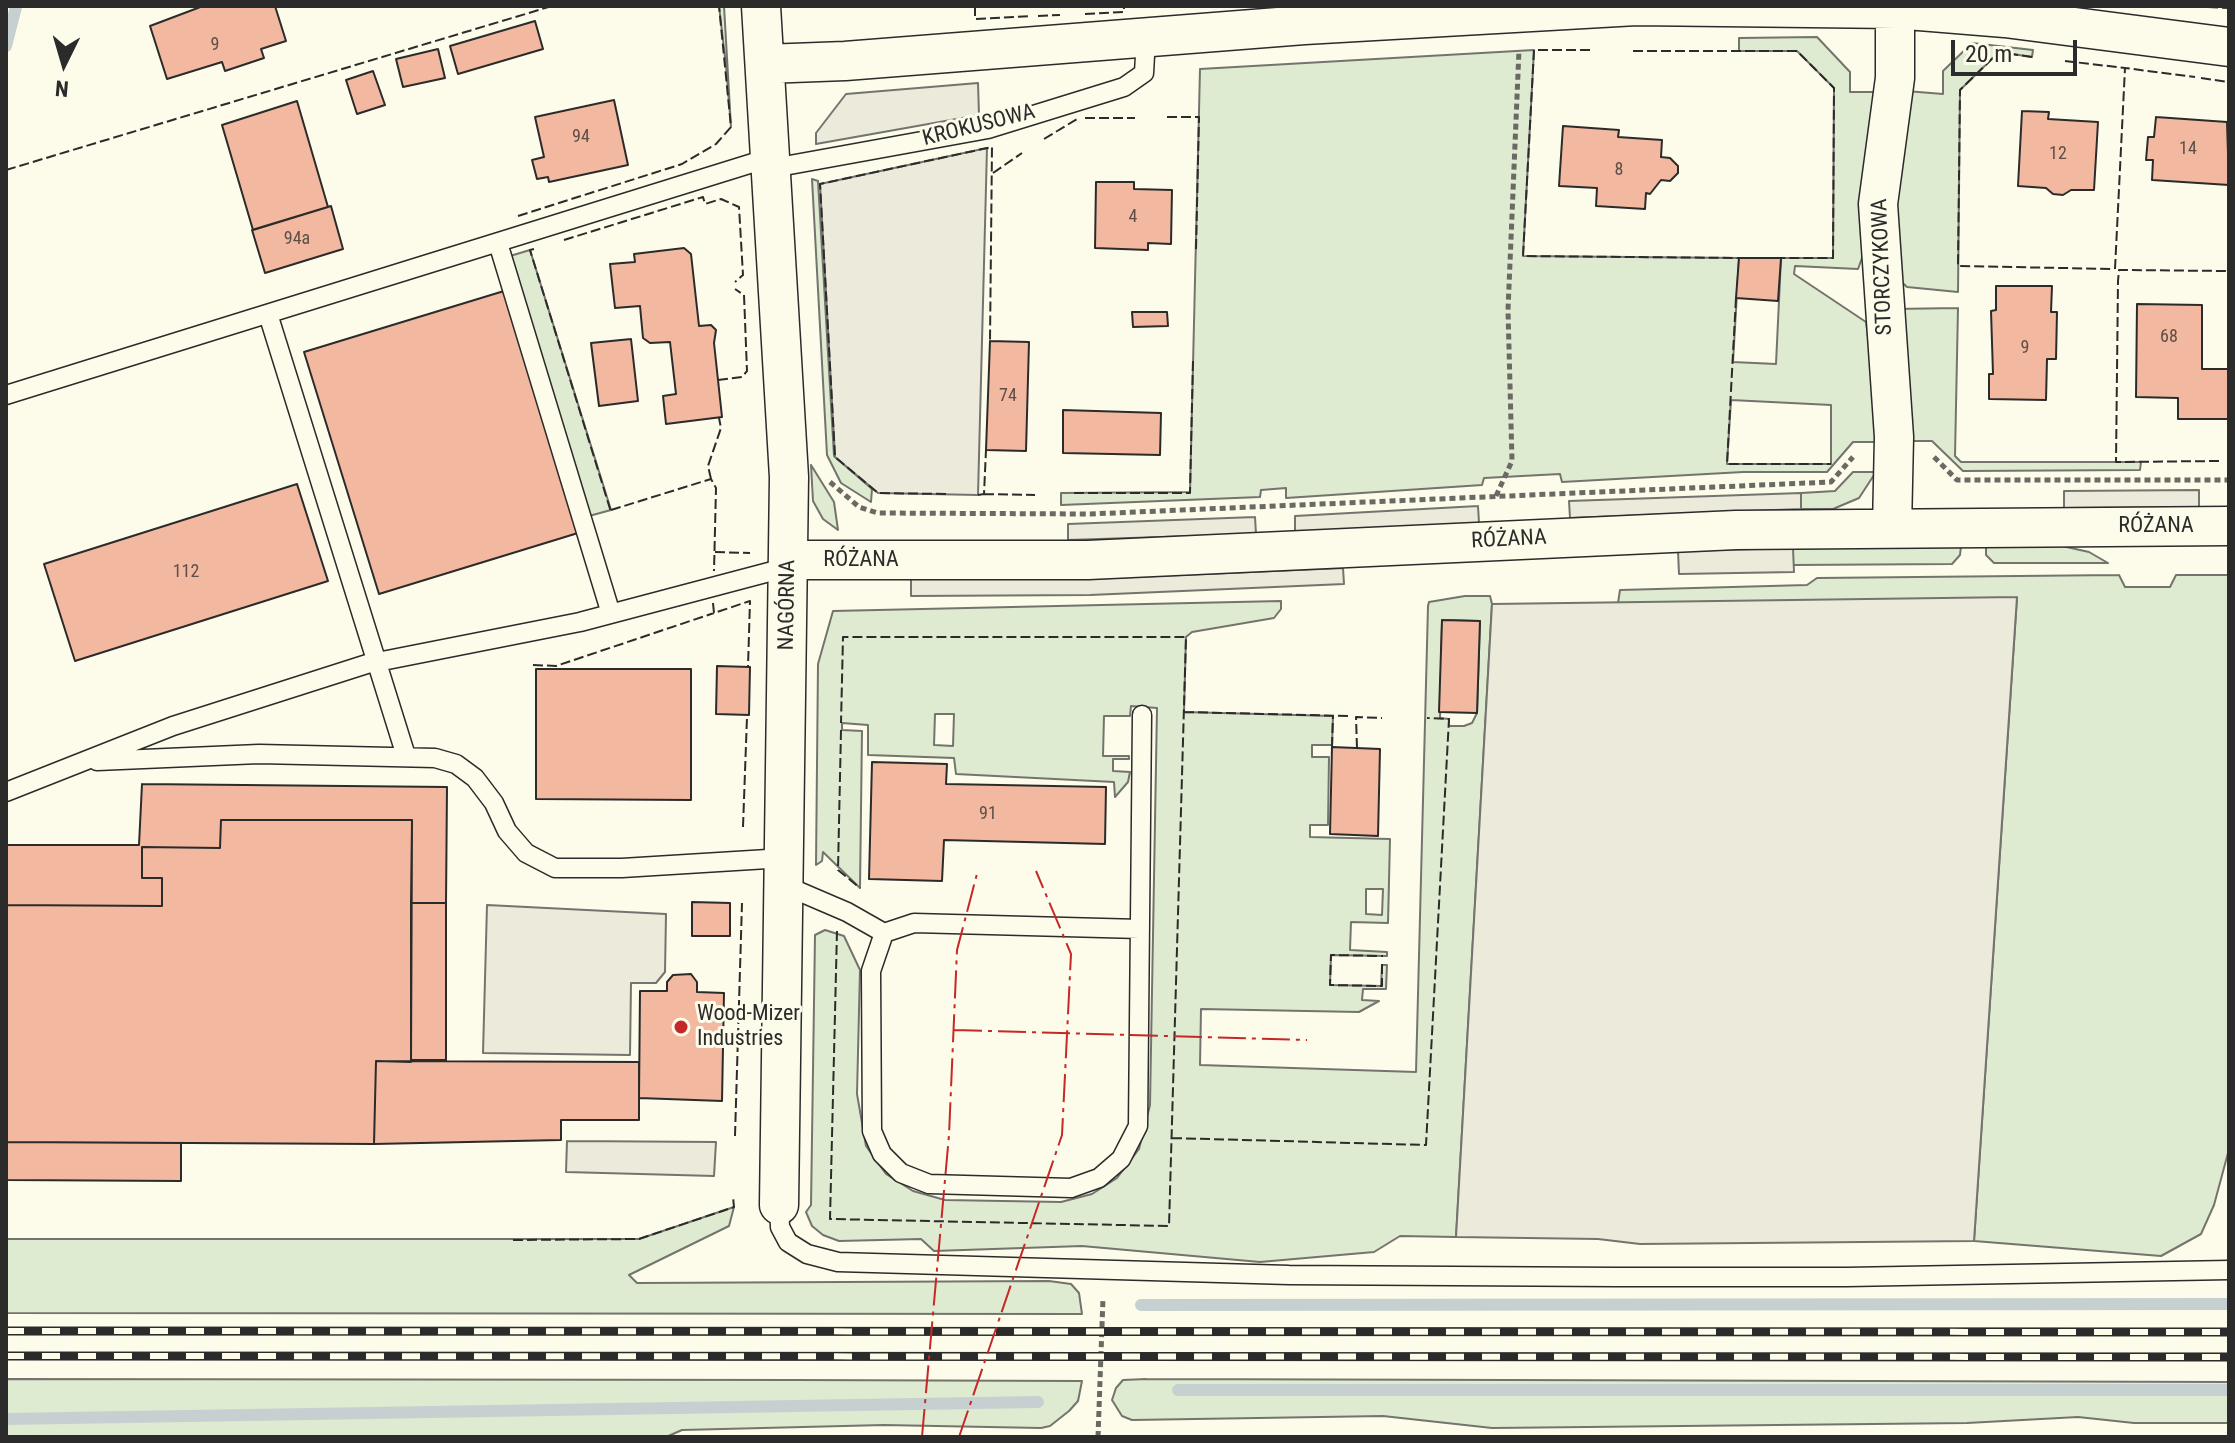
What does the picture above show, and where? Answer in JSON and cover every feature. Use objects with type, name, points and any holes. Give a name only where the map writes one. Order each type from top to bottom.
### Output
[{"type":"street","name":"NAGÓRNA","points":[[761,6],[789,462],[779,1205]]},
{"type":"street","points":[[765,64],[1304,25],[1636,6],[1895,7],[2229,47]]},
{"type":"street","name":"STORCZYKOWA","points":[[1892,528],[1894,437],[1878,204],[1895,78],[1895,7]]},
{"type":"street","name":"RÓŻANA","points":[[788,564],[1088,560],[1662,532],[2229,526]]},
{"type":"lane","name":"KROKUSOWA","points":[[772,162],[988,129],[1124,87],[1144,73],[1146,38]]},
{"type":"lane","points":[[6,395],[524,234],[772,162]]},
{"type":"lane","points":[[498,243],[611,614]]},
{"type":"lane","points":[[268,314],[406,756]]},
{"type":"lane","points":[[6,792],[173,726],[376,662],[611,614],[788,564]]},
{"type":"lane","points":[[884,933],[871,971],[872,1131],[882,1154],[901,1173],[929,1184],[1071,1188],[1099,1178],[1121,1159],[1138,1126],[1142,715]]},
{"type":"lane","points":[[84,762],[259,754],[406,756],[456,764],[475,778],[494,803],[507,831],[526,853],[555,868],[784,872],[884,933],[914,923],[1140,929]]},
{"type":"lane","points":[[779,1205],[780,1227],[788,1242],[807,1254],[838,1262],[1289,1275],[1832,1277],[2229,1270]]},
{"type":"path","points":[[1498,541],[1496,495],[1512,461],[1508,310],[1521,14]]},
{"type":"path","points":[[827,477],[848,500],[878,513],[1090,514],[1831,482],[1854,456],[1866,456]]},
{"type":"path","points":[[1921,456],[1933,456],[1957,480],[2229,480]]},
{"type":"path","points":[[1098,1437],[1104,1268]]},
{"type":"green space","points":[[719,6],[724,6],[731,127],[726,66]]},
{"type":"green space","points":[[1817,37],[1850,72],[1850,92],[1881,92],[1866,247],[1858,269],[1795,266],[1794,274],[1866,322],[1882,437],[1878,442],[1853,442],[1827,472],[1743,472],[1562,482],[1560,474],[1484,478],[1482,485],[1286,498],[1286,488],[1261,490],[1260,497],[1061,505],[1061,493],[1190,492],[1200,69],[1534,50],[1523,256],[1739,258],[1733,362],[1776,364],[1781,258],[1833,258],[1834,88],[1797,51],[1739,51],[1739,38]],"holes":[[[1731,400],[1831,405],[1831,464],[1727,464]]]},
{"type":"green space","points":[[1972,43],[2033,50],[2032,57],[1999,52],[1960,90],[1958,292],[1907,287],[1892,273],[1906,91],[1943,94],[1943,71]]},
{"type":"green space","points":[[812,179],[818,181],[834,456],[872,489],[871,502],[841,483],[827,455]]},
{"type":"green space","points":[[530,250],[611,510],[589,516],[510,256]]},
{"type":"green space","points":[[1958,308],[1955,456],[1961,462],[2141,462],[2140,470],[1963,471],[1932,441],[1910,441],[1894,309]]},
{"type":"green space","points":[[811,465],[834,502],[838,530],[823,519],[813,501]]},
{"type":"green space","points":[[1853,472],[1876,472],[1859,498],[1833,509],[1801,509],[1801,493],[1835,491]]},
{"type":"green space","points":[[1961,546],[1960,555],[1952,564],[1793,565],[1793,548]]},
{"type":"green space","points":[[1986,546],[2062,546],[2089,552],[2108,563],[1994,563],[1986,555]]},
{"type":"green space","points":[[2119,575],[2125,587],[2170,587],[2176,575],[2229,575],[2228,1153],[2214,1205],[2201,1234],[2161,1256],[1974,1241],[2017,598],[1618,603],[1620,590],[1807,585],[1817,578]]},
{"type":"green space","points":[[1465,596],[1490,596],[1492,604],[1456,1237],[1400,1236],[1374,1252],[1260,1262],[1082,1246],[934,1251],[921,1239],[839,1241],[823,1235],[812,1226],[806,1212],[811,1205],[815,935],[825,930],[844,936],[860,970],[857,1094],[866,1146],[886,1174],[913,1191],[945,1200],[1061,1202],[1092,1194],[1117,1178],[1139,1149],[1150,1105],[1157,708],[1131,706],[1130,716],[1104,716],[1103,756],[1129,756],[1129,759],[1113,759],[1113,771],[1130,772],[1128,782],[1115,797],[1114,782],[956,774],[954,758],[868,755],[868,725],[842,723],[842,730],[862,731],[860,888],[823,852],[822,861],[816,865],[818,664],[833,611],[1281,601],[1281,609],[1274,618],[1192,632],[1186,637],[1184,712],[1333,716],[1332,745],[1312,745],[1312,757],[1329,757],[1328,825],[1310,825],[1310,837],[1390,839],[1388,923],[1351,922],[1350,950],[1387,952],[1387,956],[1331,955],[1330,985],[1381,986],[1382,965],[1387,965],[1386,989],[1363,989],[1362,1000],[1379,1001],[1359,1012],[1201,1009],[1200,1065],[1416,1072],[1429,602]],"holes":[[[1442,620],[1480,621],[1477,713],[1472,723],[1464,726],[1449,726],[1449,719],[1440,718]],[[935,714],[954,714],[953,746],[934,745]],[[1366,889],[1383,889],[1382,915],[1366,914]]]},
{"type":"green space","points":[[734,1207],[729,1226],[629,1275],[637,1283],[1049,1281],[1071,1284],[1079,1293],[1082,1314],[6,1313],[6,1239],[639,1239]]},
{"type":"green space","points":[[6,1379],[1082,1381],[1078,1401],[1050,1426],[1041,1428],[884,1425],[682,1430],[666,1437],[6,1437]]},
{"type":"green space","points":[[1123,1380],[2229,1382],[2229,1423],[2134,1423],[2078,1417],[1967,1423],[1492,1428],[1383,1416],[1132,1420],[1122,1416],[1112,1400],[1116,1388]]},
{"type":"shaded area","points":[[978,83],[979,115],[816,144],[816,133],[846,94]]},
{"type":"shaded area","points":[[987,148],[978,495],[878,493],[835,457],[820,184]]},
{"type":"shaded area","points":[[2199,490],[2199,507],[2064,508],[2064,491]]},
{"type":"shaded area","points":[[1801,493],[1801,509],[1570,518],[1569,501]]},
{"type":"shaded area","points":[[1478,506],[1479,523],[1295,533],[1295,516]]},
{"type":"shaded area","points":[[1255,517],[1256,534],[1068,540],[1068,524]]},
{"type":"shaded area","points":[[1793,548],[1794,572],[1679,574],[1678,551]]},
{"type":"shaded area","points":[[1343,568],[1344,584],[1090,595],[911,596],[911,579],[1088,579]]},
{"type":"shaded area","points":[[2017,597],[1974,1241],[1640,1244],[1598,1239],[1456,1237],[1492,604]]},
{"type":"shaded area","points":[[487,905],[666,914],[665,972],[656,983],[631,983],[630,1055],[483,1053]]},
{"type":"shaded area","points":[[567,1141],[716,1142],[714,1176],[566,1172]]},
{"type":"building","points":[[203,6],[275,6],[286,41],[261,49],[264,58],[225,71],[222,62],[167,79],[150,26]]},
{"type":"building","points":[[535,21],[543,49],[458,74],[450,46]]},
{"type":"building","points":[[438,49],[445,78],[403,87],[396,59]]},
{"type":"building","points":[[373,71],[385,105],[357,114],[346,80]]},
{"type":"building","points":[[614,100],[628,165],[549,182],[548,177],[537,179],[532,160],[544,157],[535,117]]},
{"type":"building","points":[[297,101],[328,207],[253,230],[222,125]]},
{"type":"building","points":[[2022,111],[2049,112],[2048,119],[2098,122],[2094,190],[2071,190],[2063,195],[2053,194],[2046,188],[2018,186]]},
{"type":"building","points":[[2156,117],[2227,122],[2229,185],[2152,180],[2153,160],[2146,160],[2148,137],[2154,137]]},
{"type":"building","points":[[1563,126],[1619,130],[1618,137],[1662,140],[1661,157],[1670,158],[1678,166],[1678,173],[1670,181],[1661,180],[1650,194],[1646,193],[1645,209],[1596,206],[1597,188],[1559,186]]},
{"type":"building","points":[[1096,182],[1134,182],[1134,189],[1172,190],[1171,244],[1148,243],[1148,250],[1095,248]]},
{"type":"building","points":[[331,206],[343,249],[265,273],[252,230]]},
{"type":"building","points":[[684,248],[691,254],[699,326],[711,325],[716,330],[714,343],[722,417],[666,424],[663,396],[676,394],[670,342],[650,343],[643,338],[640,306],[615,308],[610,264],[635,262],[634,254]]},
{"type":"building","points":[[1739,258],[1781,258],[1778,301],[1736,298]]},
{"type":"building","points":[[1996,286],[2052,286],[2051,312],[2057,312],[2056,359],[2047,359],[2046,400],[1989,399],[1989,374],[1993,374],[1991,311],[1996,310]]},
{"type":"building","points":[[504,291],[578,533],[379,594],[304,352]]},
{"type":"building","points":[[2137,304],[2202,305],[2202,369],[2229,369],[2229,419],[2178,419],[2178,398],[2136,397]]},
{"type":"building","points":[[1132,312],[1167,312],[1168,326],[1133,327]]},
{"type":"building","points":[[631,339],[638,401],[599,406],[591,343]]},
{"type":"building","points":[[990,341],[1029,342],[1026,451],[986,450]]},
{"type":"building","points":[[1063,410],[1161,413],[1160,455],[1063,453]]},
{"type":"building","points":[[297,484],[328,581],[75,661],[44,564]]},
{"type":"building","points":[[1442,620],[1480,621],[1477,713],[1439,712]]},
{"type":"building","points":[[717,666],[750,667],[749,715],[716,714]]},
{"type":"building","points":[[536,669],[691,669],[691,800],[536,799]]},
{"type":"building","points":[[1332,747],[1380,749],[1378,836],[1330,834]]},
{"type":"building","points":[[872,762],[947,764],[946,784],[1106,787],[1105,844],[944,840],[942,881],[869,879]]},
{"type":"building","points":[[142,784],[447,787],[446,903],[411,903],[412,820],[221,820],[220,848],[142,847],[142,878],[162,878],[162,906],[6,905],[6,845],[139,845]]},
{"type":"building","points":[[221,820],[412,820],[411,1062],[376,1061],[374,1144],[6,1142],[6,905],[162,906],[162,878],[142,878],[142,847],[220,848]]},
{"type":"building","points":[[692,902],[730,903],[730,936],[692,936]]},
{"type":"building","points":[[411,903],[446,903],[446,1060],[411,1060]]},
{"type":"building","name":"Wood-Mizer Industries","points":[[691,974],[697,982],[697,992],[724,993],[722,1101],[639,1098],[640,991],[667,991],[667,982],[673,975]]},
{"type":"building","points":[[376,1061],[639,1062],[639,1120],[561,1120],[561,1140],[374,1144]]},
{"type":"building","points":[[6,1142],[181,1143],[181,1181],[6,1180]]},
{"type":"waterway","points":[[6,46],[16,7]]},
{"type":"waterway","points":[[1141,1305],[2229,1304]]},
{"type":"waterway","points":[[1178,1390],[2229,1390]]},
{"type":"waterway","points":[[6,1419],[1038,1402]]},
{"type":"railway","points":[[6,1331],[2229,1332]]},
{"type":"railway","points":[[6,1356],[2229,1357]]},
{"type":"fence","points":[[6,170],[552,6]]},
{"type":"fence","points":[[518,216],[682,164],[716,144],[731,127],[719,6]]},
{"type":"fence","points":[[975,6],[975,19],[1031,16]]},
{"type":"fence","points":[[1085,14],[1124,12],[1124,6]]},
{"type":"fence","points":[[2208,7],[2229,8]]},
{"type":"fence","points":[[1038,16],[1060,15]]},
{"type":"fence","points":[[1590,50],[1534,50],[1523,256],[1739,258]]},
{"type":"fence","points":[[1633,51],[1797,51],[1834,88],[1833,258],[1781,258]]},
{"type":"fence","points":[[2032,57],[1999,52],[1960,90],[1958,266],[2114,269]]},
{"type":"fence","points":[[2065,61],[2125,68]]},
{"type":"fence","points":[[2115,269],[2125,68],[2195,77]]},
{"type":"fence","points":[[2201,78],[2229,82]]},
{"type":"fence","points":[[1167,117],[1199,117],[1196,250]]},
{"type":"fence","points":[[1085,118],[1135,118]]},
{"type":"fence","points":[[1044,139],[1077,119]]},
{"type":"fence","points":[[946,494],[878,493],[835,457],[820,184],[992,147],[990,341]]},
{"type":"fence","points":[[993,173],[1022,153]]},
{"type":"fence","points":[[564,240],[703,197],[705,204],[721,199],[739,207],[743,275],[735,282]]},
{"type":"fence","points":[[534,249],[530,250],[611,512]]},
{"type":"fence","points":[[2219,461],[2116,462],[2118,281],[2119,270],[2229,271]]},
{"type":"fence","points":[[718,380],[742,377],[747,371],[744,295],[735,289]]},
{"type":"fence","points":[[1736,298],[1727,464],[1831,464]]},
{"type":"fence","points":[[1074,493],[1190,493],[1193,360]]},
{"type":"fence","points":[[711,479],[708,466],[721,428],[719,418]]},
{"type":"fence","points":[[978,495],[984,494],[986,450]]},
{"type":"fence","points":[[611,510],[711,479],[716,488],[714,571]]},
{"type":"fence","points":[[984,494],[1035,495]]},
{"type":"fence","points":[[715,552],[750,553]]},
{"type":"fence","points":[[713,603],[714,613],[750,601],[748,667]]},
{"type":"fence","points":[[533,665],[556,666],[714,613]]},
{"type":"fence","points":[[837,931],[830,1219],[1169,1226],[1186,637],[843,637],[841,723]]},
{"type":"fence","points":[[1184,712],[1349,716]]},
{"type":"fence","points":[[1332,747],[1333,716]]},
{"type":"fence","points":[[743,827],[747,717]]},
{"type":"fence","points":[[1357,748],[1356,717],[1382,718]]},
{"type":"fence","points":[[1172,1138],[1426,1145],[1449,719],[1427,718]]},
{"type":"fence","points":[[841,730],[838,870],[860,888]]},
{"type":"fence","points":[[735,1136],[742,903]]},
{"type":"fence","points":[[1382,964],[1382,986],[1330,985],[1331,955],[1383,956]]},
{"type":"fence","points":[[513,1240],[639,1239],[734,1207],[733,1197]]},
{"type":"power","points":[[922,1437],[949,1135],[957,950],[978,870]]},
{"type":"power","points":[[959,1437],[1062,1135],[1071,954],[1036,871]]},
{"type":"power","points":[[954,1030],[1307,1040]]},
{"type":"place","name":"Wood-Mizer Industries","points":[[681,1027]]}]
